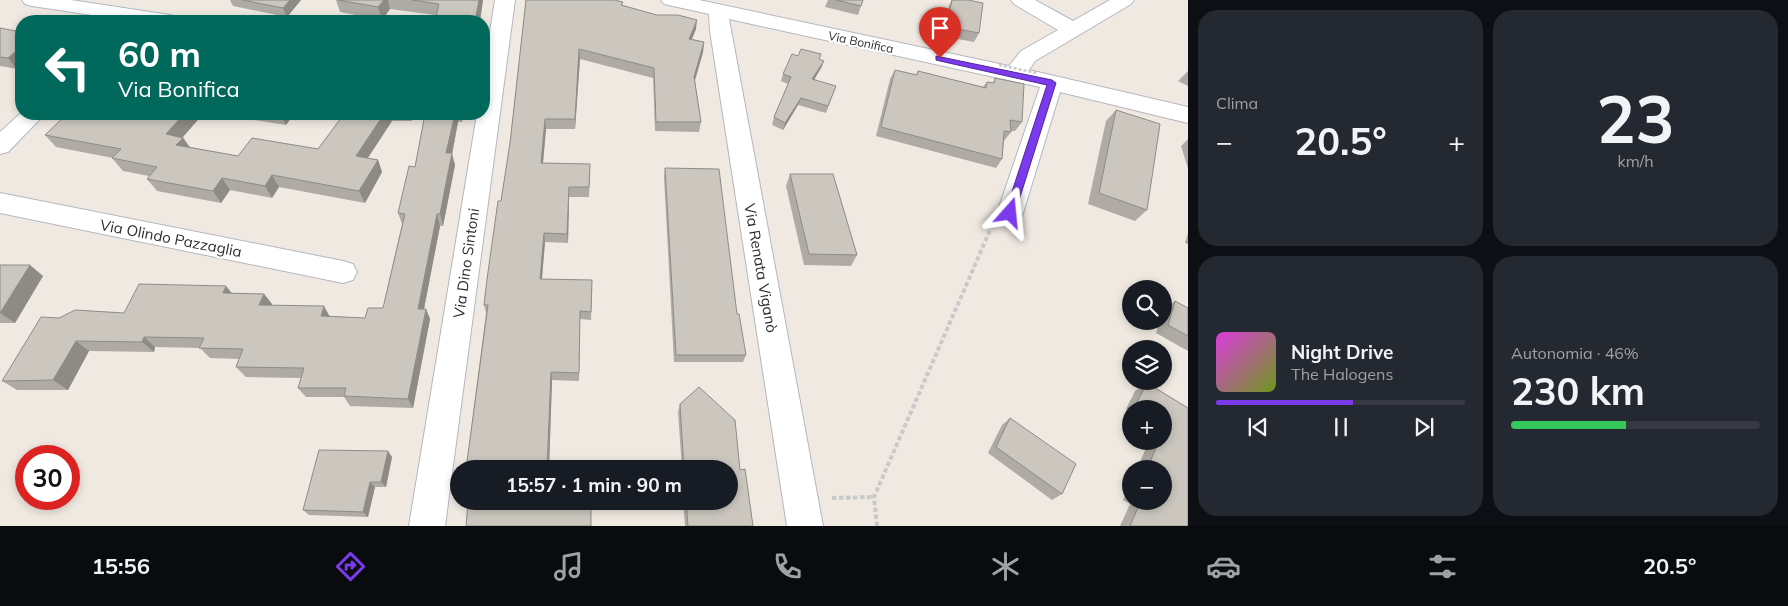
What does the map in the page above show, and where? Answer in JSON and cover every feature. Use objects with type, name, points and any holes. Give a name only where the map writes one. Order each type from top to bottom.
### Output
[{"type":"street","points":[[32,0],[113,15]]},
{"type":"street","points":[[138,15],[155,0]]},
{"type":"street","name":"Via Dino Sintoni","points":[[490,96],[504,0]]},
{"type":"street","name":"Via Bonifica","points":[[671,0],[1045,78],[1188,115]]},
{"type":"street","points":[[1021,0],[1073,30]]},
{"type":"street","points":[[1007,70],[1124,0]]},
{"type":"street","name":"Via Renata Viganò","points":[[719,10],[720,31],[806,526]]},
{"type":"street","points":[[1010,213],[1045,78]]},
{"type":"street","points":[[0,146],[28,120]]},
{"type":"street","name":"Via Dino Sintoni","points":[[427,526],[486,120]]},
{"type":"street","name":"Via Olindo Pazzaglia","points":[[0,203],[343,272]]},
{"type":"path","points":[[1007,70],[1045,78]]},
{"type":"path","points":[[877,526],[874,497],[998,214],[1010,213]]},
{"type":"path","points":[[801,498],[874,497]]},
{"type":"building","points":[[242,0],[290,0],[283,8]]},
{"type":"building","points":[[338,0],[384,0],[378,7]]},
{"type":"building","points":[[412,0],[479,0],[476,15],[436,15],[439,4]]},
{"type":"building","points":[[526,0],[614,0],[623,2],[621,5],[657,15],[678,15],[697,20],[689,39],[704,42],[694,77],[701,122],[656,122],[654,68],[579,49],[575,119],[545,119],[541,163],[590,164],[589,187],[569,187],[567,234],[544,233],[540,279],[592,280],[591,312],[580,311],[579,373],[551,372],[547,460],[467,460],[488,305],[484,305],[487,279],[498,201],[501,201],[510,143]]},
{"type":"building","points":[[836,0],[863,0],[861,6]]},
{"type":"building","points":[[952,0],[968,0],[983,3],[979,33],[946,27]]},
{"type":"building","points":[[0,28],[15,31],[15,52],[8,58],[0,57]]},
{"type":"building","points":[[801,49],[821,54],[819,59],[824,61],[812,79],[836,86],[828,106],[801,98],[785,123],[774,117],[791,77],[783,74],[792,54],[798,56]]},
{"type":"building","points":[[895,70],[917,75],[918,71],[986,88],[987,82],[994,83],[995,78],[1024,84],[1022,122],[1010,120],[1011,132],[1004,131],[1002,159],[881,127]]},
{"type":"building","points":[[1116,110],[1160,124],[1147,210],[1099,193]]},
{"type":"building","points":[[61,120],[179,120],[166,134],[183,138],[176,145],[238,156],[252,138],[318,149],[340,120],[380,120],[356,156],[378,160],[359,191],[272,175],[265,186],[222,178],[213,191],[147,179],[157,167],[112,158],[121,149],[45,135]]},
{"type":"building","points":[[424,120],[454,120],[446,153],[452,153],[440,214],[437,214],[418,309],[426,309],[408,399],[344,396],[346,388],[298,388],[304,368],[236,367],[243,349],[199,348],[204,338],[144,337],[142,342],[76,341],[53,380],[2,381],[41,317],[59,318],[75,310],[124,313],[139,284],[226,286],[223,293],[264,294],[259,305],[324,306],[321,316],[365,318],[368,308],[383,308],[405,214],[398,213],[409,166],[415,167]]},
{"type":"building","points":[[665,168],[719,169],[737,314],[739,314],[746,355],[676,355]]},
{"type":"building","points":[[790,174],[833,174],[857,255],[809,254]]},
{"type":"building","points":[[0,265],[30,265],[0,313]]},
{"type":"building","points":[[1175,301],[1188,308],[1188,336],[1172,327],[1172,311]]},
{"type":"building","points":[[699,387],[735,420],[740,470],[745,469],[753,526],[688,526],[687,510],[738,510],[738,460],[683,460],[680,404]]},
{"type":"building","points":[[1143,390],[1158,390],[1188,408],[1188,526],[1130,526],[1137,510],[1172,510],[1172,460],[1151,460],[1155,450],[1172,450],[1172,400],[1138,400]]},
{"type":"building","points":[[1010,418],[1076,464],[1062,494],[996,447]]},
{"type":"building","points":[[319,450],[388,451],[381,482],[370,482],[363,512],[303,510]]},
{"type":"building","points":[[467,510],[591,510],[591,526],[466,526]]},
{"type":"route","points":[[940,58],[1052,83],[1010,213]]}]
